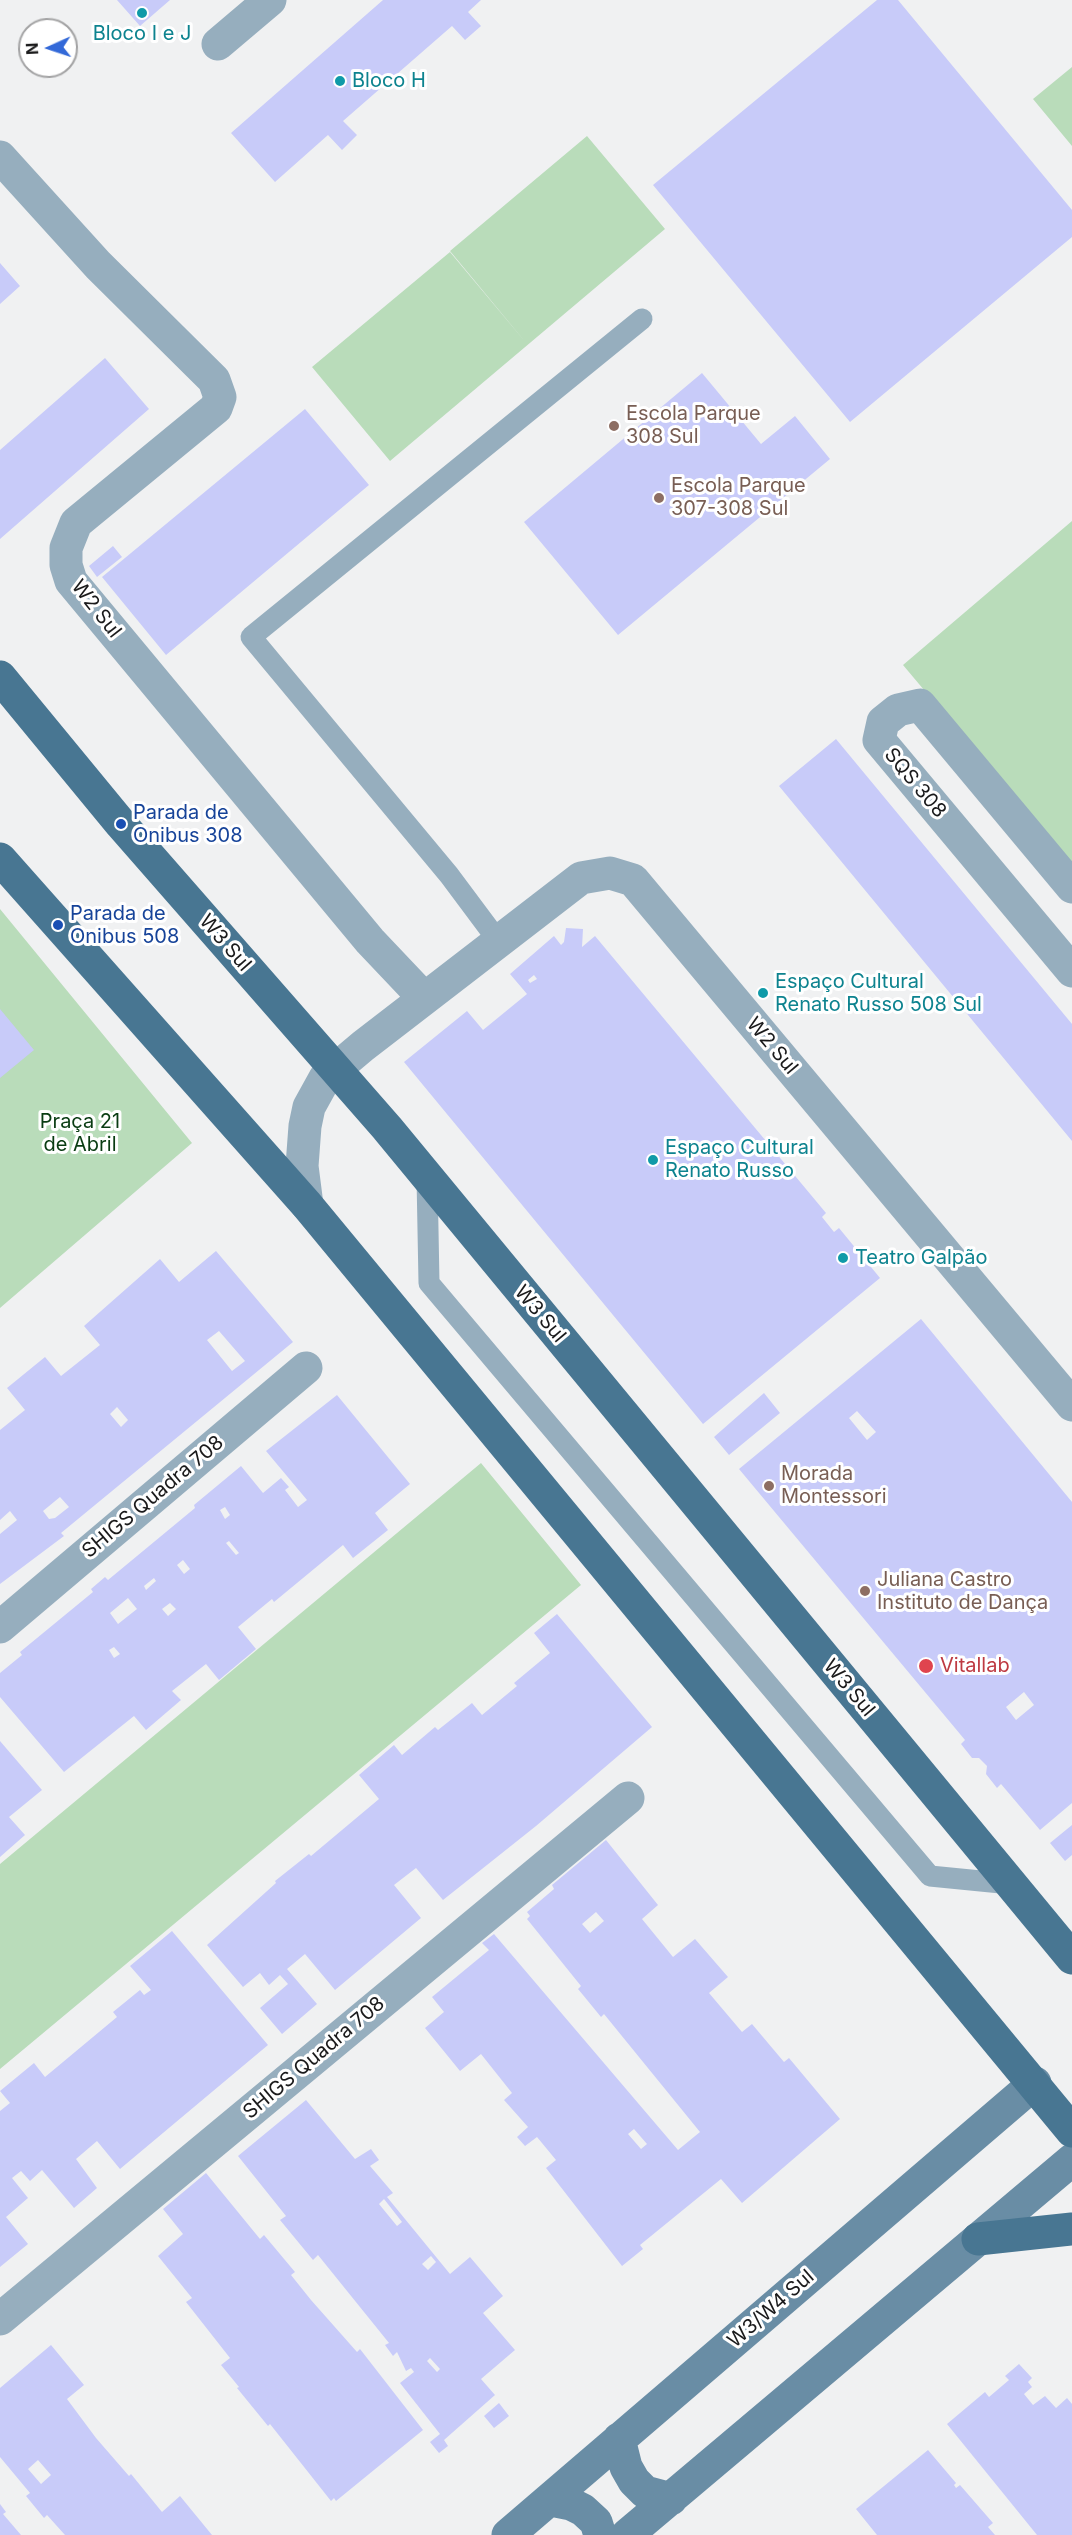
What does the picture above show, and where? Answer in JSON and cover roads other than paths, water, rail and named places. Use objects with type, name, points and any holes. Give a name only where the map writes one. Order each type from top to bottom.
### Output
[{"type":"main road","name":"W3 Sul","points":[[0,676],[121,824],[427,1178],[1072,1958]]},
{"type":"main road","points":[[0,859],[307,1205],[1035,2083],[1072,2131]]},
{"type":"main road","name":"W3/W4 Sul","points":[[508,2535],[1035,2083]]},
{"type":"main road","points":[[627,2535],[1072,2160]]},
{"type":"main road","points":[[978,2239],[1072,2229]]},
{"type":"main road","points":[[619,2439],[626,2467],[634,2481],[645,2492],[671,2499]]},
{"type":"main road","points":[[551,2500],[571,2504],[583,2510],[596,2522],[600,2535]]},
{"type":"street","points":[[218,44],[270,0]]},
{"type":"street","name":"W2 Sul","points":[[0,157],[98,266],[213,380],[220,397],[216,408],[76,522],[66,548],[66,565],[71,581],[370,941],[424,998]]},
{"type":"street","name":"SQS 308","points":[[1072,887],[920,705],[898,710],[884,722],[879,740],[1072,971]]},
{"type":"street","name":"W2 Sul","points":[[307,1205],[302,1166],[305,1126],[315,1092],[335,1070],[424,998],[581,878],[609,873],[633,880],[1072,1405]]},
{"type":"street","name":"SHIGS Quadra 708","points":[[0,1627],[306,1368]]},
{"type":"street","name":"SHIGS Quadra 708","points":[[0,2319],[628,1797]]},
{"type":"lane","points":[[499,942],[449,874],[251,637],[642,319]]},
{"type":"lane","points":[[427,1178],[429,1283],[930,1876],[1011,1884]]},
{"type":"place","name":"Bloco I e J","points":[[142,13]]},
{"type":"place","name":"Bloco H","points":[[340,81]]},
{"type":"place","name":"Escola Parque 308 Sul","points":[[614,426]]},
{"type":"place","name":"Escola Parque 307-308 Sul","points":[[659,498]]},
{"type":"place","name":"Parada de Onibus 308","points":[[121,824]]},
{"type":"place","name":"Parada de Onibus 508","points":[[58,925]]},
{"type":"place","name":"Espaço Cultural Renato Russo 508 Sul","points":[[763,993]]},
{"type":"place","name":"Espaço Cultural Renato Russo","points":[[653,1160]]},
{"type":"place","name":"Teatro Galpão","points":[[843,1258]]},
{"type":"place","name":"Morada Montessori","points":[[769,1486]]},
{"type":"place","name":"Juliana Castro Instituto de Dança","points":[[865,1591]]},
{"type":"place","name":"Vitallab","points":[[926,1666]]},
{"type":"park label","name":"Praça 21 de Abril","points":[[80,1134]]}]
